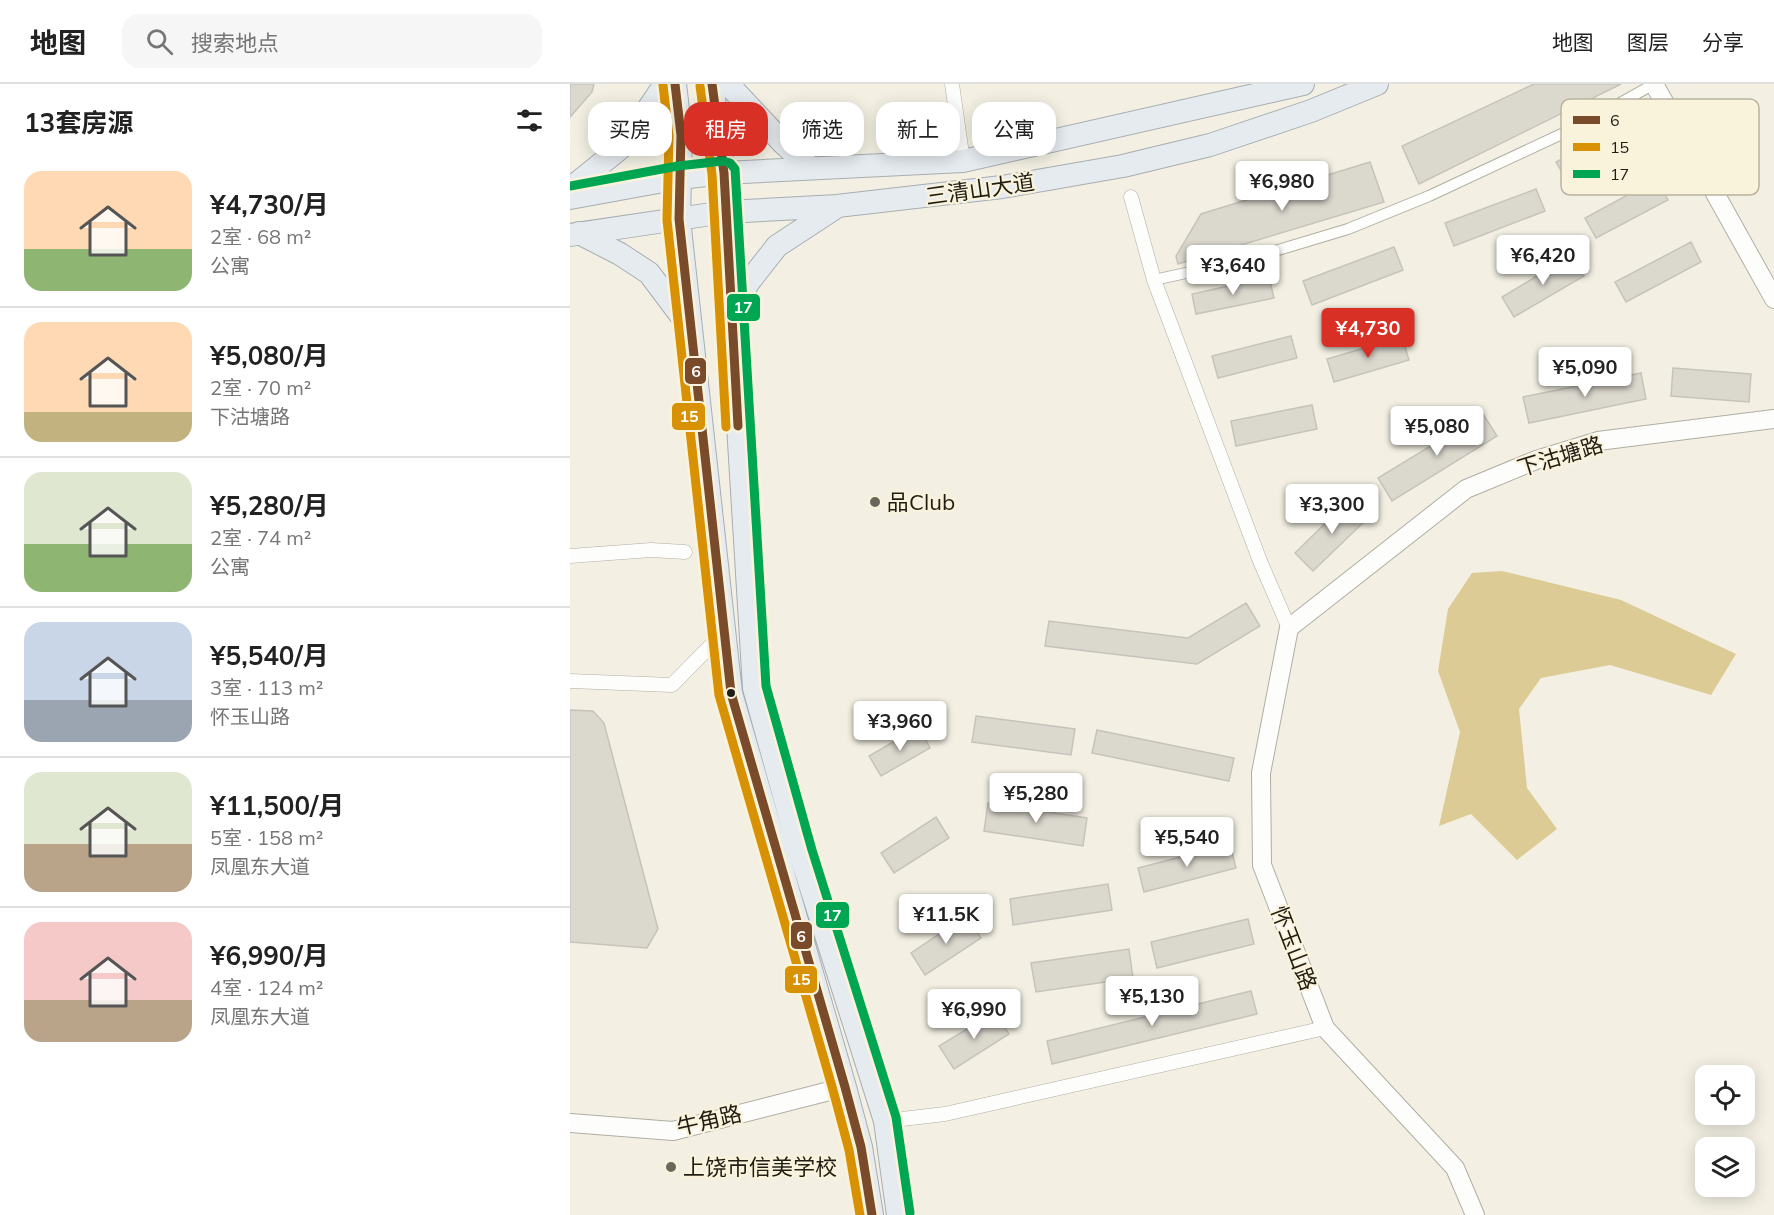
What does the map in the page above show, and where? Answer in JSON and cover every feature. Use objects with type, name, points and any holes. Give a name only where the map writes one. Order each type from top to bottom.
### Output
[{"type":"main road","points":[[570,189],[623,146],[665,84]]},
{"type":"main road","points":[[675,84],[681,135],[679,219],[731,693],[846,1087],[861,1147],[872,1215]]},
{"type":"main road","points":[[712,84],[724,173],[724,212],[754,688],[800,853],[885,1121],[898,1215]]},
{"type":"main road","points":[[728,84],[811,168]]},
{"type":"main road","name":"三清山大道","points":[[574,234],[724,212],[837,206],[1002,188],[1122,166],[1210,145],[1311,111],[1377,84]]},
{"type":"main road","name":"三清山大道","points":[[570,198],[680,178],[724,173],[963,161],[1299,85]]},
{"type":"main road","points":[[731,320],[748,283],[777,246],[837,206]]},
{"type":"main road","points":[[574,234],[620,254],[649,273],[691,329]]},
{"type":"street","points":[[952,84],[963,161]]},
{"type":"street","points":[[1627,99],[1654,84],[1662,99]]},
{"type":"street","points":[[1299,85],[1311,111]]},
{"type":"street","points":[[1154,280],[1245,260],[1348,229],[1429,196],[1561,134]]},
{"type":"street","points":[[1716,195],[1774,299]]},
{"type":"street","points":[[1131,197],[1154,280],[1260,561],[1289,628]]},
{"type":"street","name":"下沽塘路","points":[[1289,628],[1466,489],[1536,460],[1598,441],[1774,419]]},
{"type":"street","points":[[570,556],[651,550],[686,552]]},
{"type":"street","name":"怀玉山路","points":[[1289,628],[1261,773],[1262,865],[1325,1028],[1455,1168],[1475,1215]]},
{"type":"street","points":[[570,681],[672,685],[724,632]]},
{"type":"street","points":[[885,1121],[945,1114],[1325,1028]]},
{"type":"street","name":"牛角路","points":[[570,1123],[673,1131],[846,1087]]},
{"type":"shaded area","points":[[1502,571],[1621,600],[1736,654],[1711,695],[1610,665],[1541,678],[1519,709],[1527,788],[1557,829],[1517,860],[1471,814],[1439,826],[1460,732],[1438,671],[1448,609],[1472,573]]},
{"type":"building","points":[[570,84],[594,84],[592,92],[570,117]]},
{"type":"building","points":[[1534,84],[1621,84],[1591,99],[1561,99],[1561,114],[1419,184],[1402,146]]},
{"type":"building","points":[[1561,159],[1561,171],[1556,162]]},
{"type":"building","points":[[1370,162],[1384,202],[1178,264],[1176,256],[1201,214]]},
{"type":"building","points":[[1536,189],[1545,211],[1454,246],[1445,223]]},
{"type":"building","points":[[1627,195],[1665,195],[1668,200],[1596,238],[1585,218]]},
{"type":"building","points":[[1691,242],[1701,262],[1626,302],[1615,282]]},
{"type":"building","points":[[1394,247],[1403,270],[1312,305],[1303,281]]},
{"type":"building","points":[[1572,255],[1584,276],[1514,317],[1502,297]]},
{"type":"building","points":[[1269,277],[1274,298],[1196,314],[1192,294]]},
{"type":"building","points":[[1291,336],[1297,358],[1218,378],[1212,356]]},
{"type":"building","points":[[1402,337],[1409,360],[1334,382],[1327,359]]},
{"type":"building","points":[[1673,368],[1751,374],[1749,402],[1671,396]]},
{"type":"building","points":[[1641,373],[1646,399],[1529,423],[1523,397]]},
{"type":"building","points":[[1312,405],[1317,429],[1236,446],[1231,421]]},
{"type":"building","points":[[1483,414],[1497,436],[1392,501],[1378,478]]},
{"type":"building","points":[[1351,498],[1369,517],[1313,571],[1295,553]]},
{"type":"building","points":[[1246,603],[1260,626],[1197,664],[1045,646],[1049,621],[1188,638]]},
{"type":"building","points":[[570,710],[593,711],[604,723],[658,929],[647,948],[570,942]]},
{"type":"building","points":[[976,716],[1075,729],[1071,755],[972,742]]},
{"type":"building","points":[[919,727],[930,748],[881,776],[869,756]]},
{"type":"building","points":[[1097,730],[1234,758],[1229,781],[1092,753]]},
{"type":"building","points":[[988,803],[1087,818],[1083,846],[984,831]]},
{"type":"building","points":[[936,817],[949,838],[894,873],[881,853]]},
{"type":"building","points":[[1230,844],[1236,868],[1144,892],[1138,868]]},
{"type":"building","points":[[1108,884],[1112,910],[1013,925],[1010,899]]},
{"type":"building","points":[[966,916],[981,938],[925,975],[911,953]]},
{"type":"building","points":[[1248,919],[1254,944],[1157,968],[1151,942]]},
{"type":"building","points":[[1129,949],[1133,978],[1036,992],[1031,963]]},
{"type":"building","points":[[1251,991],[1257,1014],[1052,1064],[1047,1041]]},
{"type":"building","points":[[995,1012],[1009,1034],[954,1069],[939,1046]]},
{"type":"transit line","name":"6","points":[[675,84],[681,135],[679,219],[731,693],[845,1087],[861,1147],[872,1215]]},
{"type":"transit line","name":"6","points":[[712,84],[724,173],[738,426]]},
{"type":"transit line","name":"15","points":[[663,85],[669,136],[667,220],[719,695],[833,1090],[849,1150],[860,1215]]},
{"type":"transit line","name":"15","points":[[700,86],[712,174],[726,427]]},
{"type":"transit line","name":"17","points":[[570,186],[678,166],[723,161],[730,163],[735,169],[766,686],[812,850],[896,1117],[910,1213]]},
{"type":"place","name":"品Club","points":[[875,502]]},
{"type":"place","name":"上饶市信美学校","points":[[671,1167]]}]
